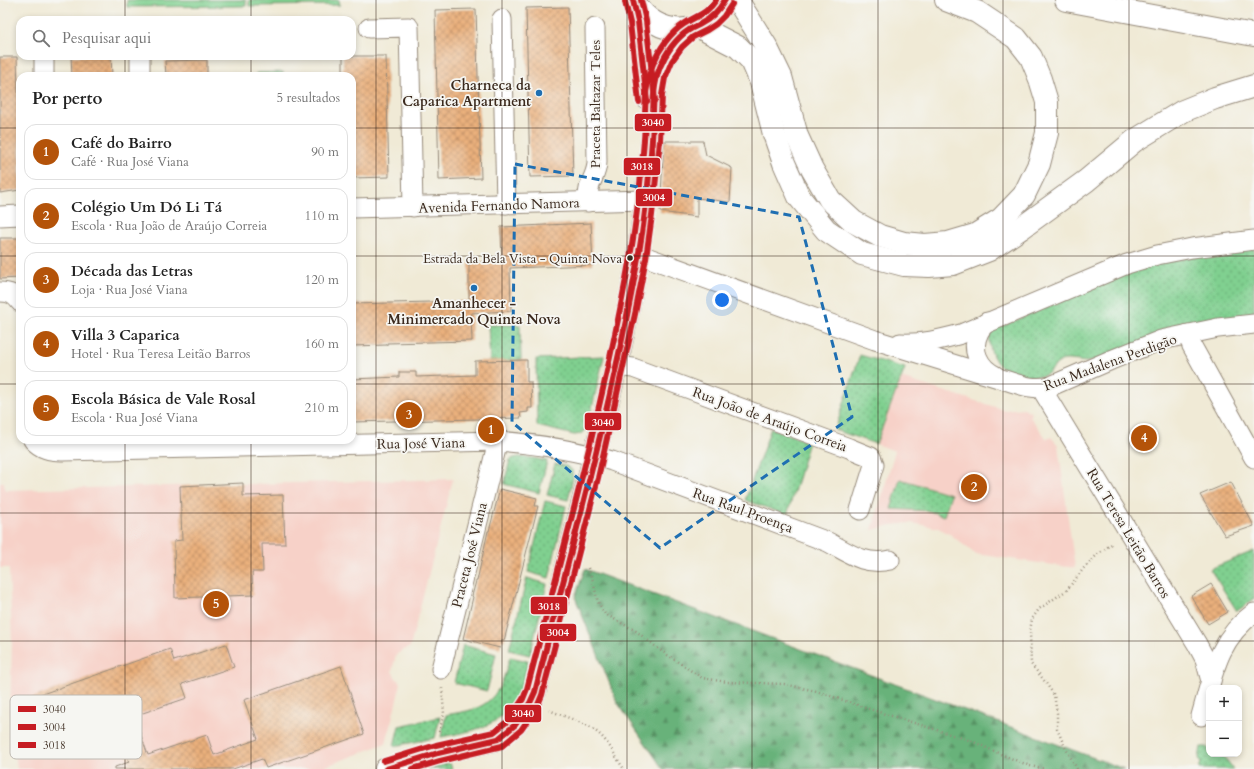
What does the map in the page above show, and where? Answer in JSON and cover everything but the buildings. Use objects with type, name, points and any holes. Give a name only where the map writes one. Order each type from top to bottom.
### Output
[{"type":"main road","points":[[633,0],[645,16],[656,24],[670,29],[680,30],[693,28],[738,47],[752,61],[761,82],[774,134],[784,163],[799,197],[826,230],[862,254],[904,265],[929,266],[953,264],[988,250],[1020,229],[1086,180],[1134,141],[1183,111],[1215,98],[1254,86]]},
{"type":"main road","points":[[633,0],[638,22],[652,140]]},
{"type":"main road","points":[[386,769],[438,753],[498,739],[515,725],[530,703],[535,692],[616,366],[638,254],[652,140],[656,78],[666,55],[674,44],[693,28],[712,18],[718,12],[725,0]]},
{"type":"main road","points":[[739,0],[741,6],[766,46],[781,77],[797,136],[812,169],[830,200],[854,222],[880,236],[904,243],[925,245],[948,243],[975,235],[1001,218],[1024,195],[1039,164],[1047,133],[1047,102],[1031,57],[1016,38],[977,12],[946,0]]},
{"type":"main road","points":[[1066,0],[1254,35]]},
{"type":"street","points":[[502,20],[506,204]]},
{"type":"street","points":[[369,28],[409,27],[413,207]]},
{"type":"street","name":"Praceta Baltazar Teles","points":[[588,202],[588,191],[597,170],[595,28]]},
{"type":"street","points":[[44,60],[44,72]]},
{"type":"street","points":[[140,60],[140,72]]},
{"type":"street","name":"Avenida Fernando Namora","points":[[356,208],[645,200]]},
{"type":"street","points":[[0,216],[16,216]]},
{"type":"street","name":"Rua Madalena Perdigão","points":[[875,340],[901,343],[923,343],[961,334],[1127,264],[1149,257],[1192,248],[1254,240]]},
{"type":"street","name":"Rua Madalena Perdigão","points":[[638,254],[875,340],[1025,386],[1041,388],[1051,386],[1161,340],[1188,334],[1254,324]]},
{"type":"street","points":[[0,292],[8,292],[16,297]]},
{"type":"street","points":[[987,322],[979,331],[975,342],[976,354],[980,364],[990,373],[1008,381]]},
{"type":"street","points":[[1188,334],[1192,346],[1254,458]]},
{"type":"street","name":"Rua João de Araújo Correia","points":[[616,366],[633,368],[871,457],[874,465],[860,510]]},
{"type":"street","name":"Rua Teresa Leitão Barros","points":[[1041,388],[1205,659],[1211,681]]},
{"type":"street","name":"Rua José Viana","points":[[38,444],[43,448],[52,451],[62,451],[498,441],[530,444],[594,456]]},
{"type":"street","name":"Praceta José Viana","points":[[440,669],[498,441]]},
{"type":"street","name":"Rua Raul Proença","points":[[594,456],[828,542],[866,561],[880,562],[890,560]]},
{"type":"street","points":[[1201,716],[1217,661],[1224,646],[1235,630],[1254,613]]},
{"type":"path","points":[[1077,769],[1057,729],[1057,713],[1054,695],[1031,664],[1030,631],[1032,620],[1038,609],[1067,590],[1084,568],[1099,553],[1129,534]]},
{"type":"path","points":[[571,546],[583,554],[593,581],[598,602],[605,614],[636,631],[660,650],[702,678],[727,682],[784,684],[816,690],[866,708],[972,741],[1030,766],[1045,769]]},
{"type":"path","points":[[438,753],[438,737],[444,714],[440,669]]},
{"type":"path","points":[[530,703],[584,724],[599,734],[624,769]]},
{"type":"highlighted area","points":[[515,164],[799,217],[852,417],[660,548],[512,422]]},
{"type":"shaded area","points":[[901,378],[1005,410],[1024,408],[1032,413],[1030,417],[1047,439],[1051,437],[1058,445],[1075,568],[975,554],[950,534],[938,528],[924,525],[909,523],[872,530],[895,451],[876,444]]},
{"type":"shaded area","points":[[453,479],[410,647],[396,655],[392,671],[401,683],[386,743],[319,769],[17,769],[16,759],[142,759],[142,695],[10,695],[12,641],[9,568],[0,568],[0,482],[4,482],[5,490]]},
{"type":"green space","points":[[127,0],[246,0],[246,6],[127,7]]},
{"type":"green space","points":[[249,0],[339,0],[340,5],[249,6]]},
{"type":"green space","points":[[1254,248],[1254,316],[1088,362],[1064,360],[1059,362],[1049,373],[1037,377],[1023,375],[1004,368],[999,365],[990,349],[989,342],[993,330],[1149,264]]},
{"type":"green space","points":[[488,325],[520,325],[521,360],[490,361]]},
{"type":"green space","points":[[860,355],[905,368],[876,444],[835,430]]},
{"type":"green space","points":[[604,356],[588,425],[584,431],[580,434],[574,435],[537,426],[536,359]]},
{"type":"green space","points":[[771,428],[809,442],[787,515],[745,500]]},
{"type":"green space","points":[[519,457],[547,461],[539,493],[504,484],[510,460]]},
{"type":"green space","points":[[555,464],[566,466],[572,470],[573,478],[568,500],[547,495]]},
{"type":"green space","points":[[900,479],[951,494],[944,516],[929,511],[891,509]]},
{"type":"green space","points":[[545,501],[566,506],[549,578],[528,572]]},
{"type":"green space","points":[[1254,551],[1254,599],[1237,611],[1210,569]]},
{"type":"green space","points":[[585,569],[1124,769],[663,769],[617,702],[575,597]]},
{"type":"green space","points":[[527,578],[547,584],[530,655],[509,650]]},
{"type":"green space","points":[[463,645],[496,654],[487,691],[454,683]]},
{"type":"green space","points":[[510,657],[528,661],[519,691],[509,708],[502,716],[483,727],[468,732],[441,737],[446,715],[474,709],[489,701],[499,688]]},
{"type":"green space","points":[[440,717],[435,738],[394,746],[399,726]]},
{"type":"green space","points":[[1201,747],[1206,747],[1206,757],[1224,757],[1233,769],[1199,769],[1201,763],[1199,758]]},
{"type":"green space","points":[[450,763],[452,769],[429,769]]},
{"type":"transit line","name":"3040","points":[[633,0],[638,22],[647,101]]},
{"type":"transit line","name":"3018","points":[[641,0],[646,21],[655,100]]},
{"type":"transit line","name":"3018","points":[[384,761],[436,745],[494,732],[509,720],[523,699],[527,689],[583,474],[620,312],[637,213],[644,140],[646,92],[650,73],[658,53],[670,37],[684,24],[709,9],[716,0]]},
{"type":"transit line","name":"3040","points":[[386,769],[438,753],[498,739],[515,725],[530,703],[535,692],[590,476],[628,313],[645,214],[652,140],[654,94],[657,76],[665,57],[675,42],[684,33],[712,16],[725,0]]},
{"type":"transit line","name":"3004","points":[[625,2],[630,23],[639,102]]},
{"type":"transit line","name":"3004","points":[[413,769],[502,746],[521,730],[537,707],[542,695],[598,478],[635,314],[646,258],[652,215],[660,141],[662,95],[665,78],[672,61],[682,47],[693,37],[716,24],[724,16],[732,4]]},
{"type":"place","name":"Charneca da Caparica Apartment","points":[[539,93]]},
{"type":"place","name":"Estrada da Bela Vista - Quinta Nova","points":[[630,258]]},
{"type":"place","name":"Amanhecer - Minimercado Quinta Nova","points":[[474,288]]},
{"type":"place","name":"Década das Letras","points":[[409,415]]},
{"type":"place","name":"Café do Bairro","points":[[491,430]]},
{"type":"place","name":"Villa 3 Caparica","points":[[1144,438]]},
{"type":"place","name":"Colégio Um Dó Li Tá","points":[[974,487]]},
{"type":"place","name":"Escola Básica de Vale Rosal","points":[[216,604]]}]
